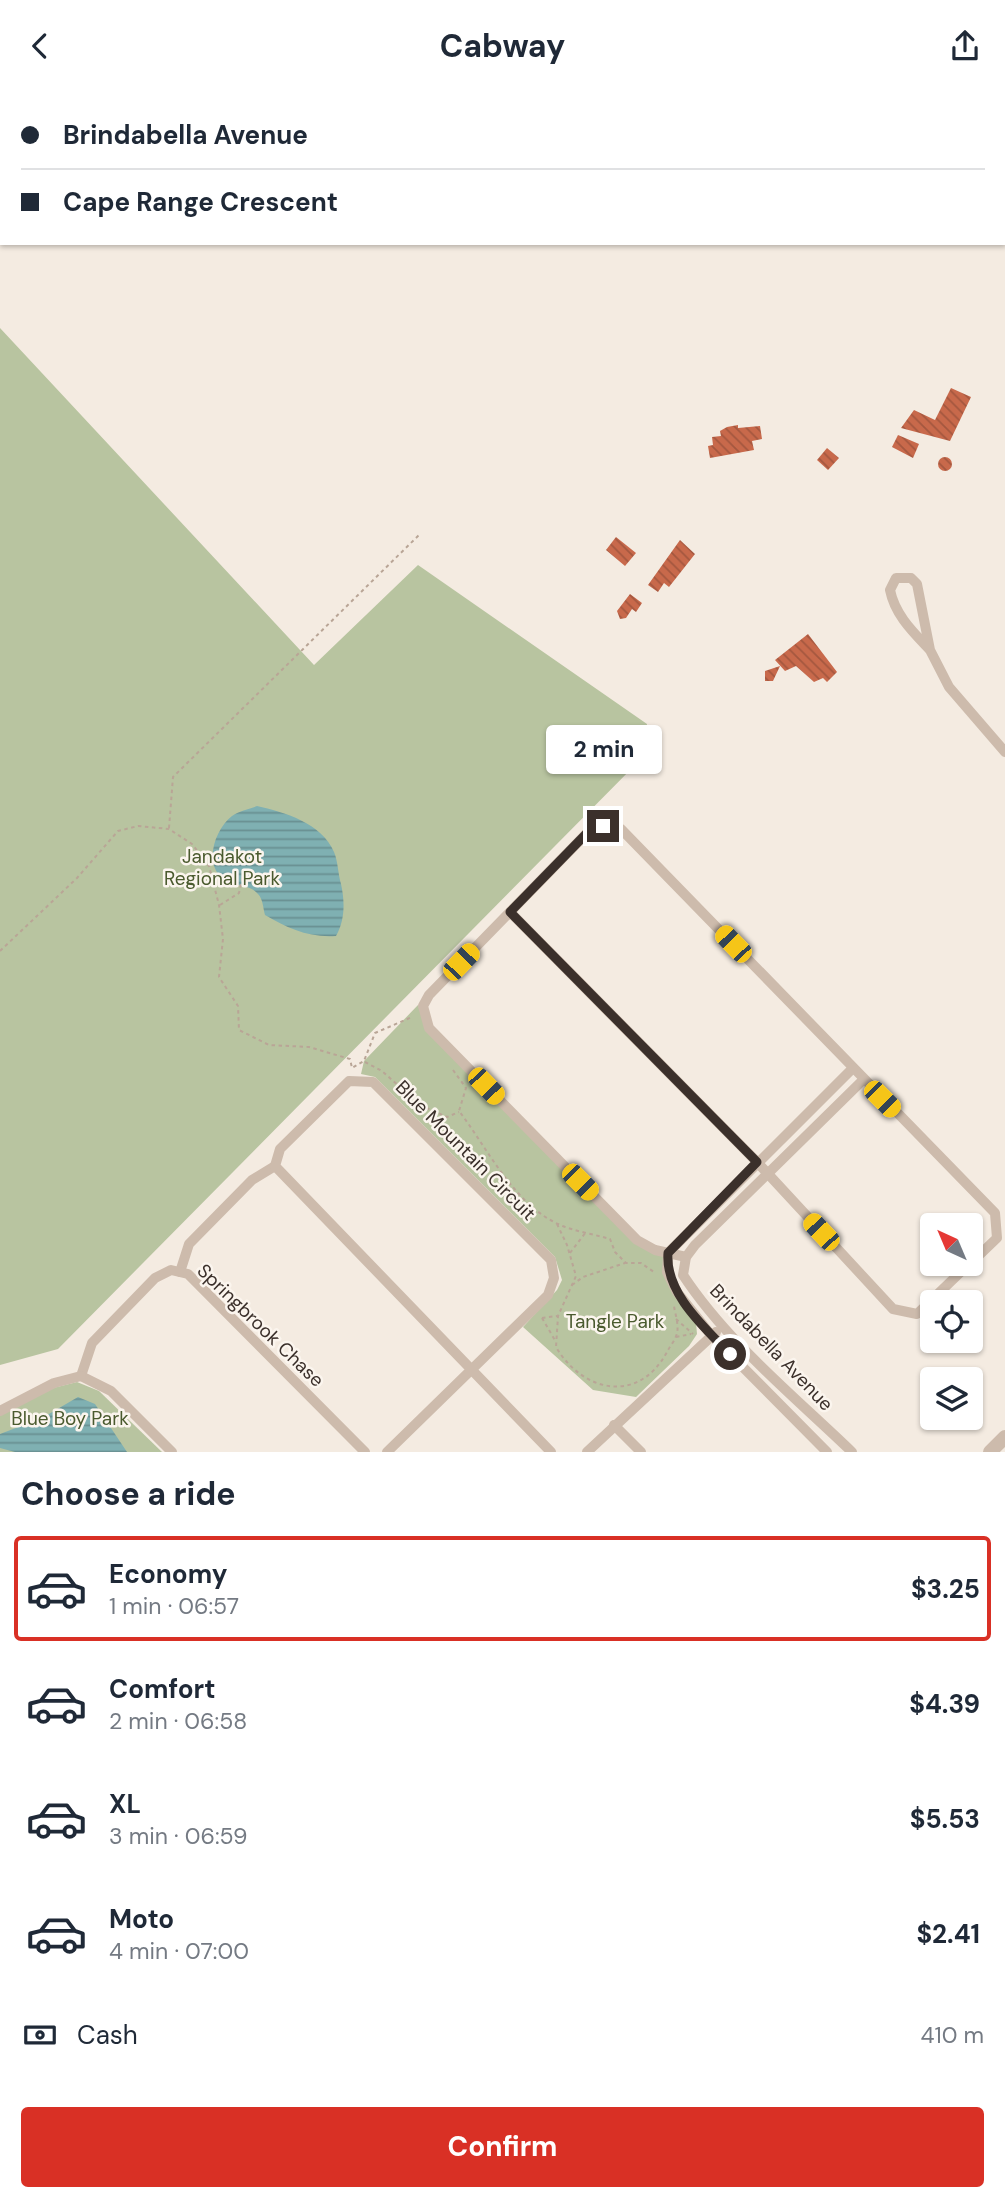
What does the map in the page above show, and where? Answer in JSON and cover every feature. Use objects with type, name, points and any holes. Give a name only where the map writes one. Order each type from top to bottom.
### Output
[{"type":"street","points":[[930,650],[918,584],[911,578],[896,579],[890,590],[905,624],[930,650],[949,687],[1005,753]]},
{"type":"street","points":[[863,1080],[686,1257],[668,1253],[637,1240],[429,1028],[423,1006],[429,995],[587,833],[603,826],[621,829],[995,1213],[997,1238],[984,1250]]},
{"type":"street","points":[[510,912],[757,1162],[893,1308],[918,1314],[957,1276]]},
{"type":"street","points":[[668,1253],[853,1068]]},
{"type":"street","name":"Blue Mountain Circuit","points":[[275,1166],[280,1149],[349,1081],[373,1082],[551,1259],[554,1278],[548,1295],[387,1452]]},
{"type":"street","points":[[180,1272],[189,1244],[251,1180],[275,1166],[551,1452]]},
{"type":"street","name":"Brindabella Avenue","points":[[668,1253],[667,1272],[677,1292],[711,1335],[827,1452]]},
{"type":"street","name":"Brindabella Avenue","points":[[686,1257],[683,1275],[701,1301],[724,1327],[852,1452]]},
{"type":"street","name":"Springbrook Chase","points":[[81,1376],[92,1343],[155,1278],[171,1270],[188,1274],[365,1452]]},
{"type":"street","points":[[587,1452],[711,1335],[724,1327]]},
{"type":"street","points":[[0,1411],[54,1383],[81,1376],[110,1391],[172,1452]]},
{"type":"street","points":[[614,1425],[641,1452]]},
{"type":"street","points":[[990,1452],[1005,1437]]},
{"type":"path","points":[[169,829],[173,777],[420,534]]},
{"type":"path","points":[[0,951],[77,878],[118,831],[138,826],[169,829],[192,844],[209,866],[219,905],[223,939],[219,977],[238,1006],[239,1030],[269,1045],[309,1047],[350,1059],[352,1068],[364,1061],[376,1033],[413,1016],[417,1025]]},
{"type":"path","points":[[219,905],[239,893],[243,875]]},
{"type":"path","points":[[364,1061],[382,1071],[420,1105],[447,1117],[459,1111],[466,1088],[450,1066]]},
{"type":"path","points":[[459,1111],[503,1175],[529,1202],[557,1224],[610,1238],[615,1252],[626,1263]]},
{"type":"path","points":[[556,1343],[558,1316],[576,1276],[557,1224]]},
{"type":"path","points":[[569,1254],[586,1232]]},
{"type":"path","points":[[571,1286],[583,1277],[626,1263],[641,1263],[662,1278]]},
{"type":"path","points":[[542,1318],[565,1362],[579,1375],[593,1383],[617,1387],[636,1381],[660,1366],[677,1333],[674,1305]]},
{"type":"path","points":[[533,1319],[558,1316]]},
{"type":"path","points":[[675,1318],[694,1334],[675,1338]]},
{"type":"path","points":[[634,1395],[636,1381]]},
{"type":"green space","name":"Jandakot Regional Park","points":[[0,328],[314,665],[418,565],[647,724],[643,757],[58,1349],[0,1365]]},
{"type":"green space","name":"Tangle Park","points":[[418,1005],[426,1029],[636,1243],[664,1255],[696,1323],[697,1334],[689,1346],[636,1397],[593,1390],[523,1327],[557,1290],[562,1280],[555,1257],[375,1077],[361,1074],[364,1061]]},
{"type":"green space","name":"Blue Boy Park","points":[[77,1382],[99,1391],[162,1452],[0,1452],[0,1414],[49,1389]]},
{"type":"water","points":[[257,806],[301,820],[321,833],[328,842],[336,859],[343,897],[343,917],[336,936],[307,934],[273,920],[265,915],[261,898],[255,891],[228,882],[215,868],[213,850],[225,823],[235,814]]},
{"type":"water","points":[[78,1397],[95,1404],[127,1452],[15,1452],[0,1448],[0,1434],[42,1418]]},
{"type":"building","points":[[951,388],[971,397],[950,441],[901,428],[914,410],[935,420]]},
{"type":"building","points":[[738,425],[738,428],[760,426],[762,439],[752,441],[754,450],[710,458],[708,446],[713,445],[712,437],[721,436],[720,431]]},
{"type":"building","points":[[898,435],[919,444],[913,458],[892,447]]},
{"type":"building","points":[[827,448],[839,458],[828,470],[817,460]]},
{"type":"building","points":[[942,457],[948,457],[952,464],[948,471],[942,471],[938,467],[938,461]]},
{"type":"building","points":[[616,537],[636,553],[625,566],[606,550]]},
{"type":"building","points":[[680,540],[695,554],[669,587],[664,583],[658,592],[648,585]]},
{"type":"building","points":[[630,594],[642,603],[636,612],[632,609],[626,618],[620,619],[617,611]]},
{"type":"building","points":[[808,634],[837,672],[827,682],[823,678],[814,682],[796,666],[785,671],[775,660]]},
{"type":"building","points":[[780,666],[773,681],[765,681],[765,671]]},
{"type":"route","points":[[603,826],[587,833],[510,912],[757,1162],[668,1253],[667,1272],[677,1292],[730,1354]]}]
